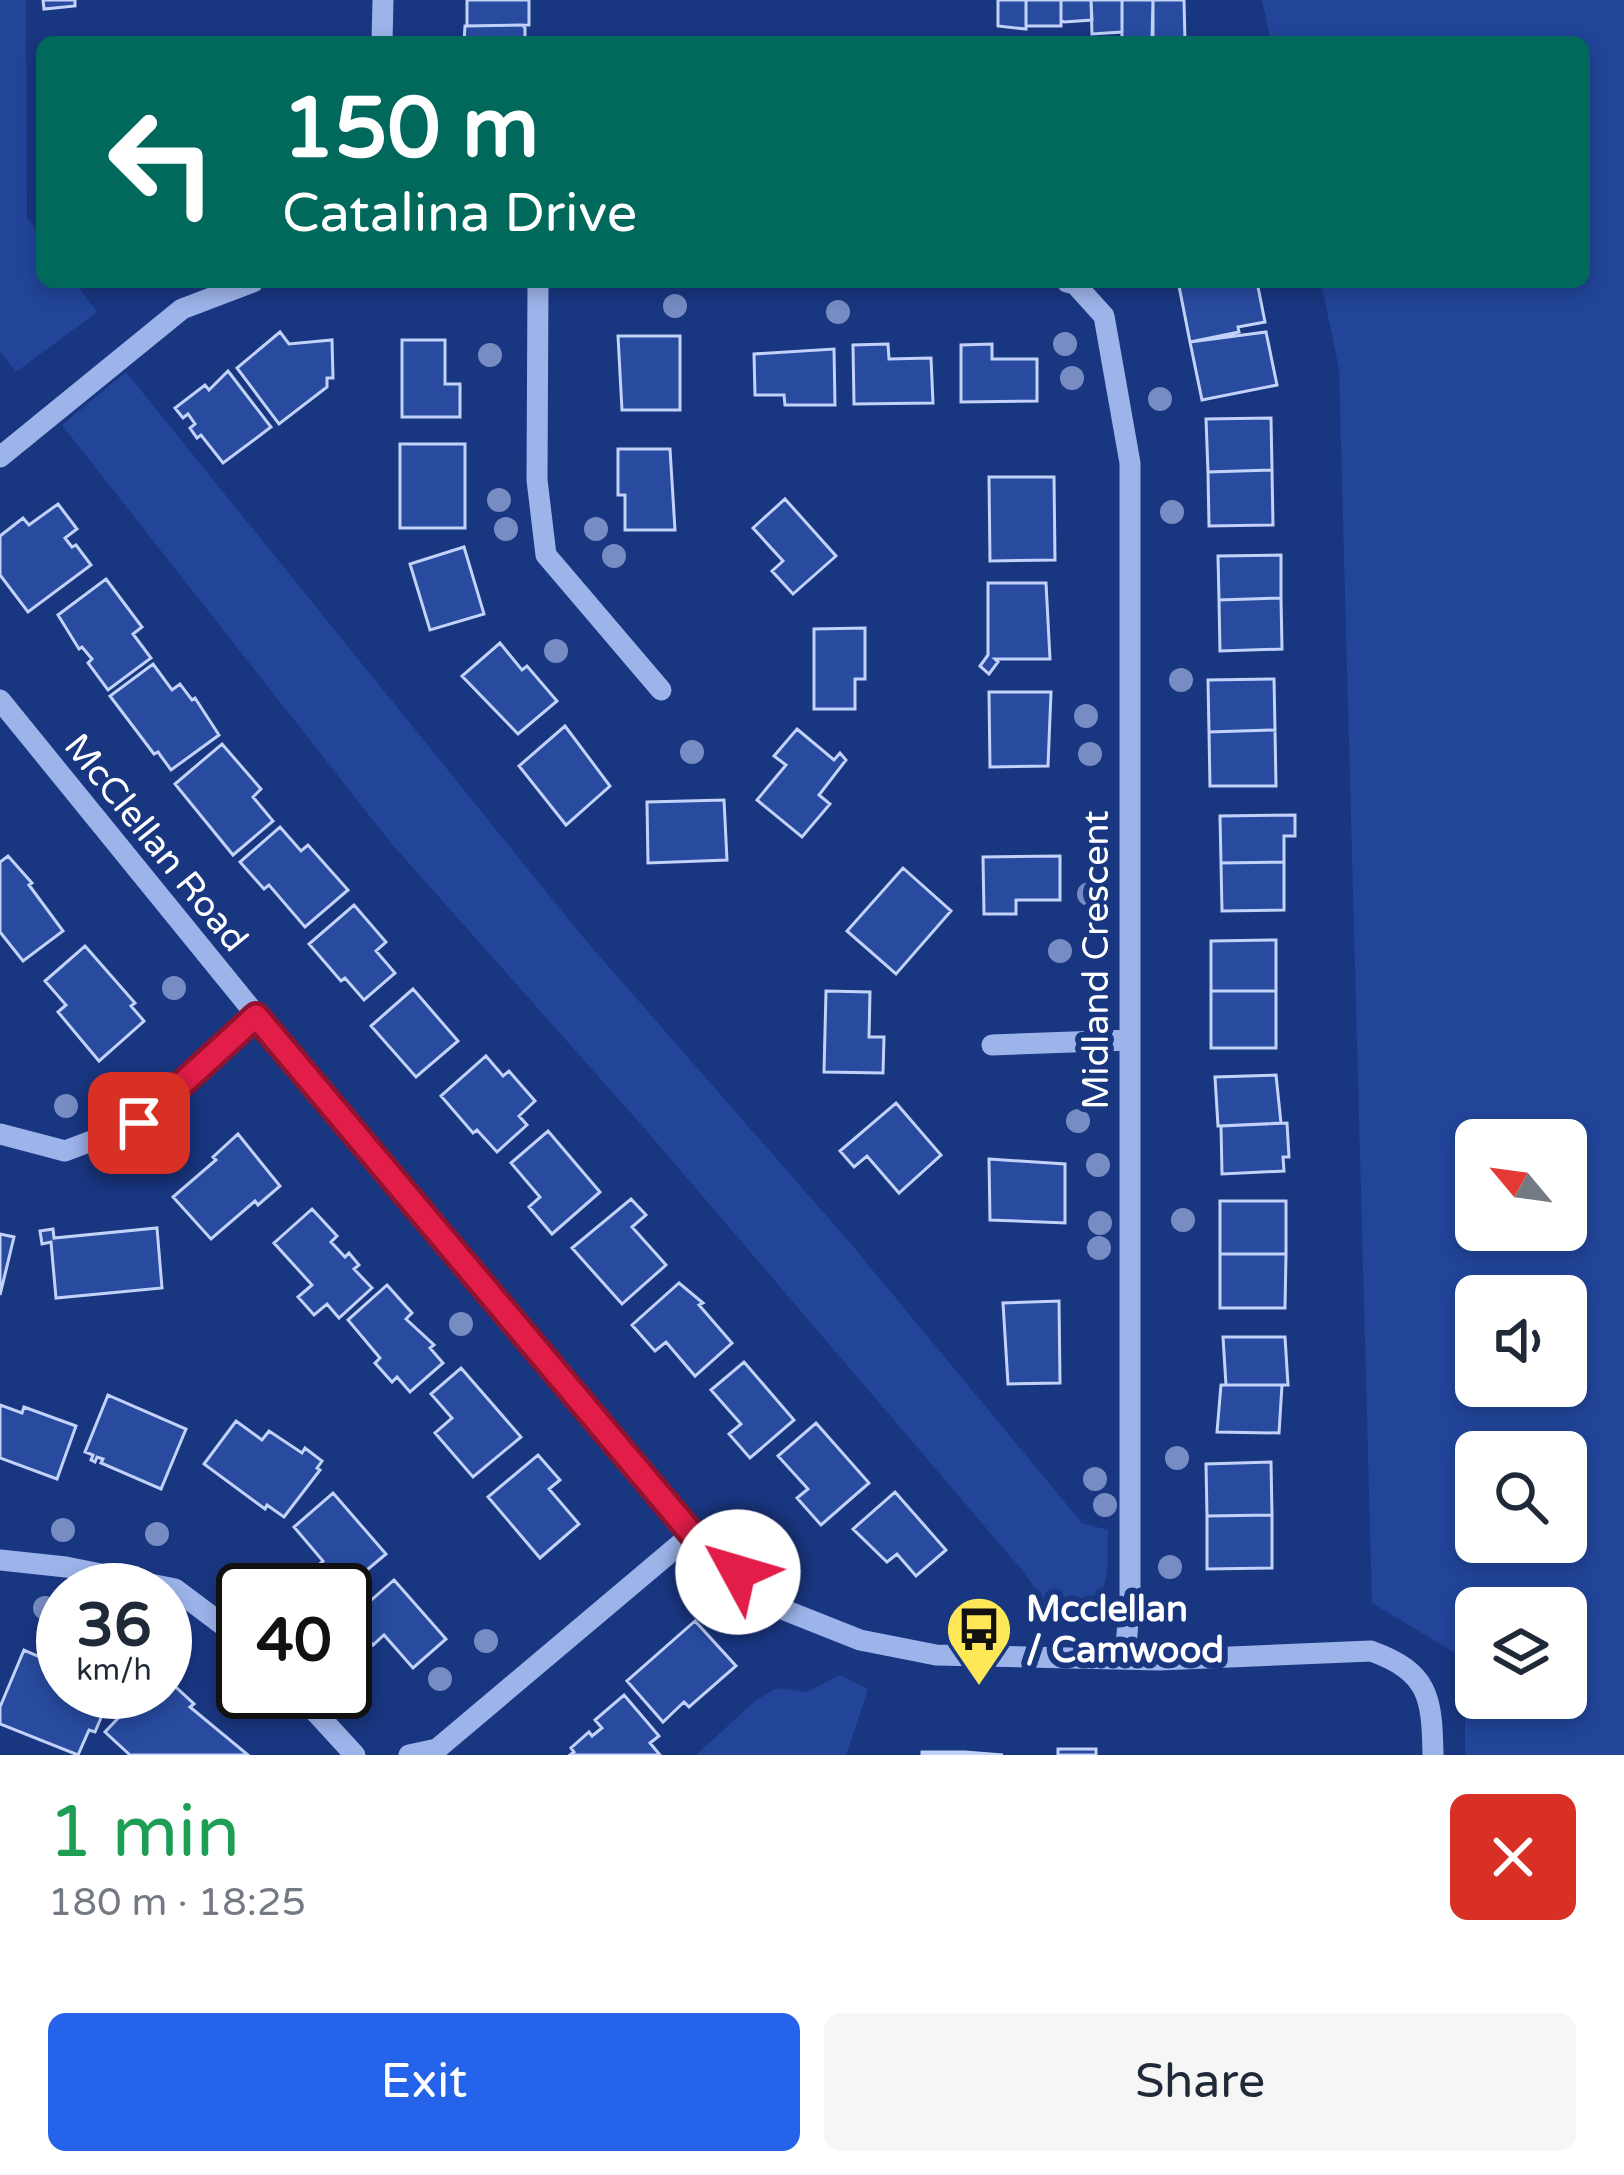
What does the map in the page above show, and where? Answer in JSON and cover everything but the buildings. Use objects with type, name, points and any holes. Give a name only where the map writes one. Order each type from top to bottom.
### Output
[{"type":"street","points":[[382,36],[383,0]]},
{"type":"street","points":[[0,458],[182,309],[238,288]]},
{"type":"street","points":[[538,288],[537,481],[547,555],[661,690]]},
{"type":"street","name":"Midland Crescent","points":[[1079,288],[1104,316],[1130,464],[1130,1598],[1125,1658]]},
{"type":"street","name":"McClellan Road","points":[[0,700],[256,1016],[692,1534],[787,1611],[860,1640],[936,1655],[1125,1658],[1371,1651],[1399,1661],[1422,1682],[1432,1715],[1433,1755]]},
{"type":"street","points":[[0,1134],[65,1150],[139,1123],[256,1016]]},
{"type":"street","points":[[992,1045],[1127,1040]]},
{"type":"street","points":[[409,1755],[437,1749],[692,1534]]},
{"type":"street","points":[[0,1560],[66,1567],[175,1589],[216,1620]]},
{"type":"street","points":[[322,1719],[355,1755]]},
{"type":"shaded area","points":[[0,0],[26,0],[27,218],[36,230],[36,288],[79,288],[97,312],[16,372],[0,351]]},
{"type":"shaded area","points":[[1262,0],[1624,0],[1624,1755],[1465,1755],[1465,1719],[1587,1719],[1587,1587],[1455,1587],[1455,1653],[1372,1603],[1339,369],[1322,288],[1590,288],[1590,36],[1270,36]]},
{"type":"shaded area","points":[[126,372],[582,936],[851,1244],[1082,1523],[1108,1530],[1106,1579],[1096,1597],[1047,1605],[652,1137],[391,843],[62,425]]},
{"type":"shaded area","points":[[840,1675],[868,1689],[846,1755],[696,1755],[756,1700],[777,1688],[807,1692]]},
{"type":"place","name":"Mcclellan / Camwood","points":[[979,1688]]},
{"type":"route","points":[[139,1123],[256,1016],[692,1534],[738,1572]]}]
